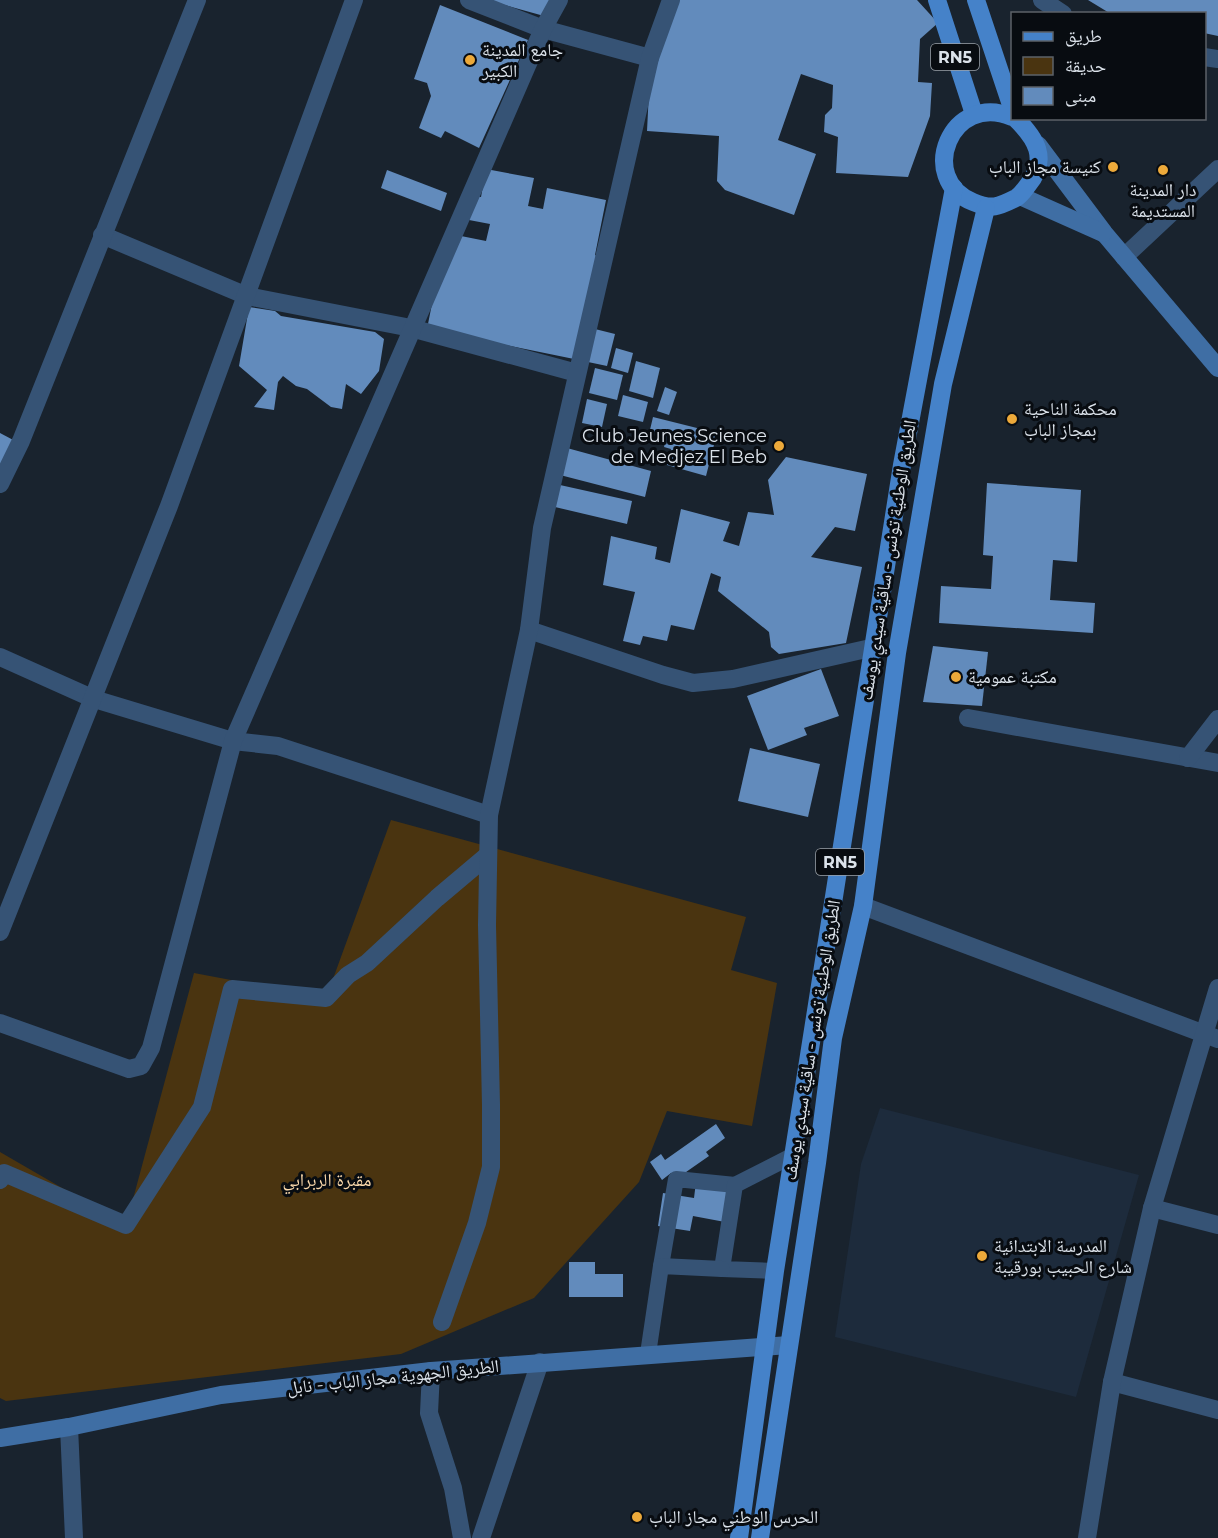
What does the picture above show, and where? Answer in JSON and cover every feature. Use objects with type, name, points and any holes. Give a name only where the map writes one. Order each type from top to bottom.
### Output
[{"type":"main road","name":"RN5","points":[[937,0],[974,114]]},
{"type":"main road","name":"RN5","points":[[976,0],[1011,105]]},
{"type":"main road","points":[[1011,116],[989,112],[974,114],[953,131],[944,157],[945,171],[954,188],[966,200],[986,208],[999,206],[1020,196],[1036,176],[1039,164],[1038,145]]},
{"type":"main road","points":[[1017,120],[1104,233],[1218,368]]},
{"type":"main road","name":"الطريق الوطنية تونس - ساقية سيدي يوسف","points":[[740,1538],[792,1156],[902,465],[954,188]]},
{"type":"main road","points":[[1020,196],[1104,233]]},
{"type":"main road","name":"الطريق الوطنية تونس - ساقية سيدي يوسف","points":[[760,1538],[817,1163],[833,1038],[862,906],[897,653],[941,396],[986,208]]},
{"type":"main road","name":"الطريق الجهوية مجاز الباب - نابل","points":[[0,1438],[221,1395],[431,1371],[789,1345]]},
{"type":"street","points":[[0,483],[21,441],[197,0]]},
{"type":"street","points":[[0,932],[170,506],[354,0]]},
{"type":"street","points":[[469,0],[543,30],[650,57]]},
{"type":"street","points":[[0,1023],[129,1069],[141,1066],[151,1047],[233,741],[411,328],[543,30],[559,0]]},
{"type":"street","points":[[442,1322],[477,1223],[491,1167],[487,925],[489,815],[529,630],[542,528],[650,57],[671,0]]},
{"type":"street","points":[[1042,0],[1060,12]]},
{"type":"street","points":[[1124,257],[1218,169]]},
{"type":"street","points":[[102,235],[247,296],[411,328],[577,373]]},
{"type":"street","points":[[529,630],[693,683],[733,679],[874,647]]},
{"type":"street","points":[[0,657],[94,699],[233,741],[278,746],[489,815]]},
{"type":"street","points":[[968,718],[1218,763]]},
{"type":"street","points":[[1188,758],[1218,719]]},
{"type":"street","points":[[0,1180],[4,1173],[126,1225],[202,1107],[232,989],[326,998],[348,975],[367,963],[437,898],[488,855]]},
{"type":"street","points":[[862,906],[1211,1037]]},
{"type":"street","points":[[1087,1538],[1112,1382],[1152,1208],[1211,1037],[1218,988]]},
{"type":"street","points":[[1152,1208],[1218,1225]]},
{"type":"street","points":[[481,1538],[540,1362]]},
{"type":"street","points":[[431,1371],[429,1413],[453,1488],[462,1538]]},
{"type":"street","points":[[1112,1382],[1218,1410]]},
{"type":"street","points":[[69,1426],[74,1538]]},
{"type":"lane","points":[[648,1354],[676,1179],[735,1185],[792,1156]]},
{"type":"lane","points":[[722,1269],[735,1185]]},
{"type":"lane","points":[[661,1266],[775,1271]]},
{"type":"shaded area","name":"المدرسة الابتدائية شارع الحبيب بورقيبة","points":[[880,1108],[1139,1175],[1076,1397],[835,1337],[861,1164]]},
{"type":"green space","name":"مقبرة الربرابي","points":[[391,820],[746,917],[731,970],[777,983],[752,1126],[667,1111],[639,1182],[534,1298],[401,1354],[6,1401],[0,1398],[0,1152],[126,1225],[194,973],[326,998]]},
{"type":"building","points":[[487,0],[551,0],[544,16]]},
{"type":"building","points":[[675,0],[917,0],[938,23],[920,39],[918,82],[932,83],[930,116],[908,177],[836,173],[838,137],[824,132],[825,115],[832,108],[833,85],[801,74],[778,140],[816,154],[794,215],[725,190],[717,181],[719,136],[647,131],[650,72]]},
{"type":"building","points":[[1088,0],[1218,0],[1218,36],[1206,33],[1206,12],[1108,12]]},
{"type":"building","name":"جامع المدينة الكبير","points":[[440,5],[528,40],[479,148],[445,131],[441,138],[419,128],[431,96],[427,83],[414,79]]},
{"type":"building","points":[[486,169],[534,178],[528,206],[543,209],[547,188],[606,200],[595,255],[597,256],[574,359],[427,329],[446,233],[486,241],[490,224],[469,220],[474,196],[481,197]]},
{"type":"building","points":[[387,170],[447,193],[441,211],[381,188]]},
{"type":"building","points":[[249,307],[275,311],[281,316],[375,332],[384,339],[379,371],[361,394],[346,384],[342,409],[331,407],[307,389],[296,386],[283,376],[278,382],[274,410],[254,407],[267,390],[239,366]]},
{"type":"building","points":[[595,329],[615,334],[607,366],[588,362]]},
{"type":"building","points":[[616,348],[633,353],[628,373],[611,368]]},
{"type":"building","points":[[636,361],[660,368],[653,398],[629,391]]},
{"type":"building","points":[[595,368],[623,375],[617,400],[589,393]]},
{"type":"building","points":[[665,387],[677,392],[669,415],[657,411]]},
{"type":"building","points":[[623,395],[648,402],[643,422],[618,416]]},
{"type":"building","points":[[587,399],[607,404],[602,427],[582,423]]},
{"type":"building","points":[[653,417],[717,433],[706,476],[667,465],[671,449],[664,447],[666,439],[649,434]]},
{"type":"building","points":[[0,433],[17,442],[0,473]]},
{"type":"building","points":[[567,448],[651,471],[645,497],[560,475]]},
{"type":"building","points":[[786,457],[867,474],[855,531],[835,527],[811,557],[862,567],[846,643],[779,654],[771,647],[769,632],[718,591],[721,577],[711,573],[694,630],[671,625],[667,641],[643,636],[640,645],[623,641],[635,592],[603,585],[611,536],[657,547],[655,559],[670,563],[681,509],[730,522],[723,541],[739,546],[748,512],[774,515],[768,480]]},
{"type":"building","points":[[987,483],[1081,490],[1077,562],[1053,560],[1050,600],[1095,603],[1093,633],[939,623],[941,586],[991,589],[993,556],[983,555]]},
{"type":"building","points":[[560,485],[632,501],[627,524],[555,507]]},
{"type":"building","name":"مكتبة عمومية","points":[[933,646],[988,652],[982,706],[923,702]]},
{"type":"building","points":[[821,669],[839,716],[804,728],[807,735],[768,750],[747,696]]},
{"type":"building","points":[[750,748],[820,764],[808,817],[738,801]]},
{"type":"building","points":[[716,1124],[725,1138],[706,1152],[709,1156],[676,1179],[671,1173],[662,1180],[650,1162],[661,1154],[665,1160]]},
{"type":"building","points":[[696,1182],[730,1188],[725,1222],[693,1216],[690,1231],[658,1226],[663,1193],[694,1198]]},
{"type":"building","points":[[569,1262],[595,1262],[595,1274],[623,1274],[623,1297],[569,1297]]},
{"type":"place","name":"جامع المدينة الكبير","points":[[470,60]]},
{"type":"place","name":"كنيسة مجاز الباب","points":[[1113,167]]},
{"type":"place","name":"دار المدينة المستديمة","points":[[1163,170]]},
{"type":"place","name":"محكمة الناحية بمجاز الباب","points":[[1012,419]]},
{"type":"place","name":"Club Jeunes Science de Medjez El Beb","points":[[779,446]]},
{"type":"place","name":"مكتبة عمومية","points":[[956,677]]},
{"type":"place","name":"المدرسة الابتدائية شارع الحبيب بورقيبة","points":[[982,1256]]},
{"type":"place","name":"الحرس الوطني مجاز الباب","points":[[637,1517]]}]
